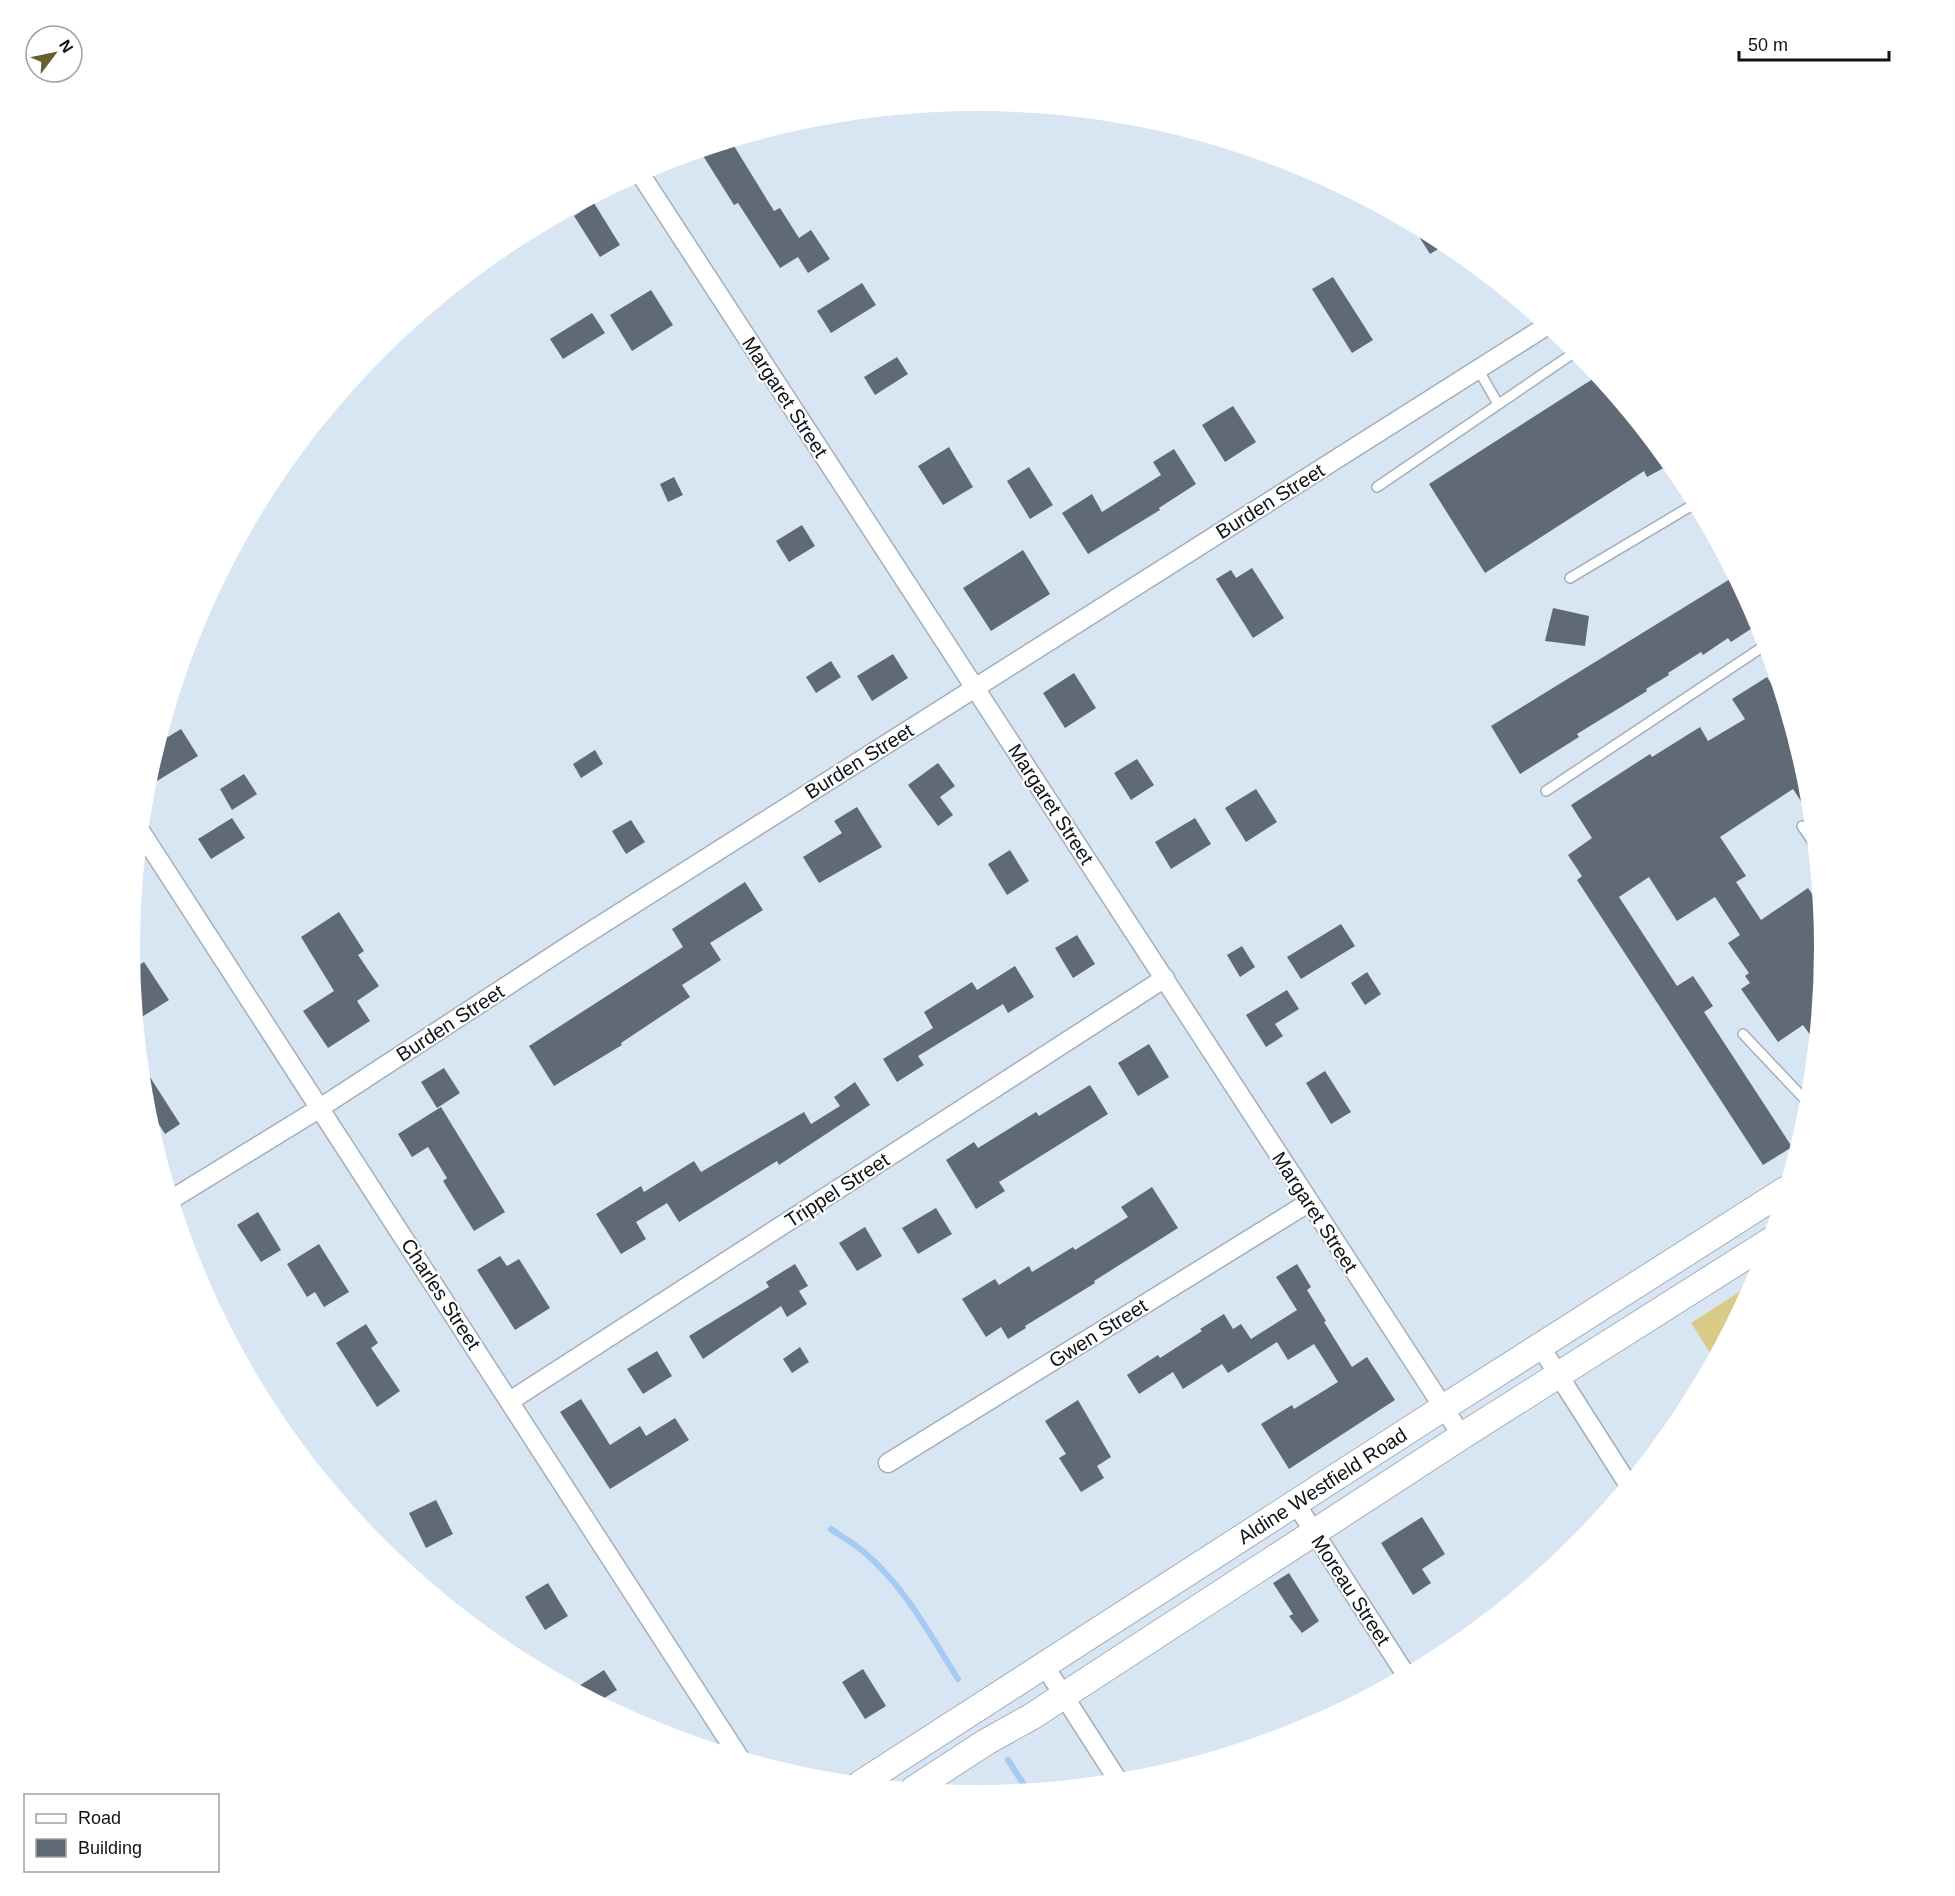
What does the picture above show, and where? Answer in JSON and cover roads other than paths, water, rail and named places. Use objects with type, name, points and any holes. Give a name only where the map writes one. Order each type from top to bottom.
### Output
[{"type":"main road","name":"Aldine Westfield Road","points":[[869,1778],[1540,1346],[1775,1202]]},
{"type":"main road","name":"Aldine Westfield Road","points":[[923,1783],[986,1742],[1031,1718],[1558,1374],[1758,1248]]},
{"type":"street","name":"Margaret Street","points":[[645,180],[1165,978],[1308,1203],[1462,1436]]},
{"type":"street","name":"Burden Street","points":[[178,1195],[320,1108],[574,942],[1541,330]]},
{"type":"street","name":"Charles Street","points":[[148,842],[733,1748]]},
{"type":"street","name":"Trippel Street","points":[[510,1401],[1165,978]]},
{"type":"street","name":"Gwen Street","points":[[888,1463],[1308,1203]]},
{"type":"street","points":[[1540,1346],[1625,1479]]},
{"type":"street","name":"Moreau Street","points":[[1296,1504],[1402,1669]]},
{"type":"street","points":[[1044,1665],[1114,1774]]},
{"type":"lane","points":[[1377,487],[1569,356]]},
{"type":"lane","points":[[1478,369],[1498,404]]},
{"type":"lane","points":[[1570,578],[1688,508]]},
{"type":"lane","points":[[1546,791],[1759,649]]},
{"type":"lane","points":[[1802,826],[1806,831]]},
{"type":"lane","points":[[1743,1034],[1801,1095]]},
{"type":"waterway","points":[[831,1529],[861,1550],[893,1581],[958,1679]]},
{"type":"waterway","points":[[1008,1760],[1023,1783]]}]
